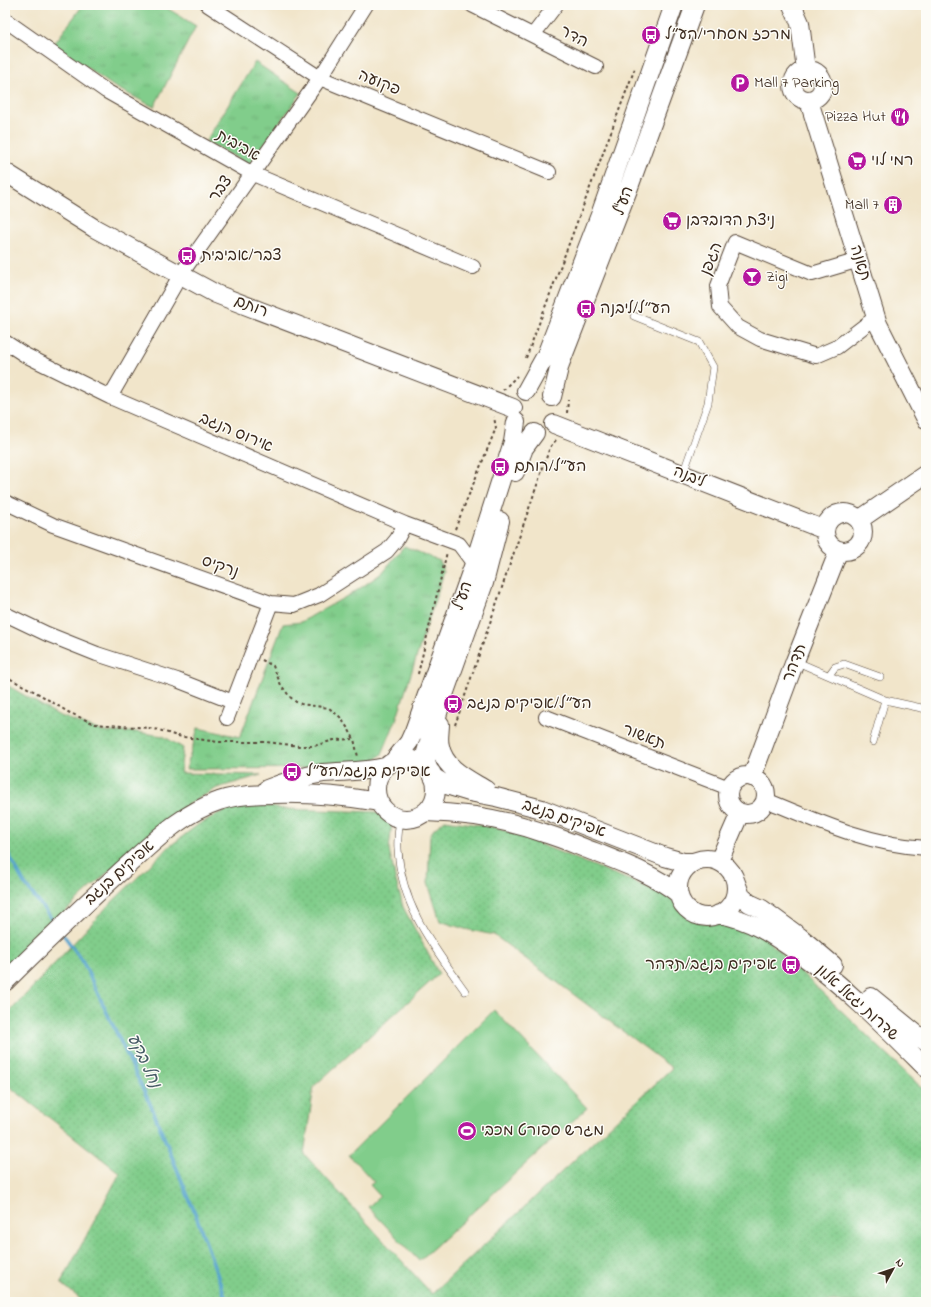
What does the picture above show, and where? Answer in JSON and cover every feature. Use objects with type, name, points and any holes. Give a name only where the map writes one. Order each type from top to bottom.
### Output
[{"type":"street","name":"פקועה","points":[[208,5],[320,78],[550,172]]},
{"type":"street","name":"צבר","points":[[110,397],[180,274],[253,174],[320,78],[366,5]]},
{"type":"street","name":"הדר","points":[[472,5],[596,68]]},
{"type":"street","points":[[532,35],[556,5]]},
{"type":"street","name":"הע\"ל","points":[[526,391],[546,355],[600,215],[674,5]]},
{"type":"street","name":"הע\"ל","points":[[560,397],[560,364],[629,187],[695,5]]},
{"type":"street","name":"תאנה","points":[[792,5],[800,23],[806,70],[818,74],[821,78],[823,86],[820,95],[809,101],[878,324],[926,419]]},
{"type":"street","name":"אביבית","points":[[5,20],[106,91],[253,174],[473,268]]},
{"type":"street","name":"רותם","points":[[5,172],[94,228],[216,294],[515,415]]},
{"type":"street","name":"הגפן","points":[[859,260],[812,274],[735,242],[718,286],[720,307],[738,327],[760,339],[816,356],[837,347],[876,317]]},
{"type":"street","name":"אירוס הנגב","points":[[5,342],[25,354],[110,397],[405,524],[459,544]]},
{"type":"street","points":[[540,389],[560,397],[556,403],[558,410],[557,417],[560,426],[535,433],[528,432],[521,428],[515,415],[516,401],[526,391],[540,389]]},
{"type":"street","name":"הע\"ל","points":[[389,765],[409,742],[414,731],[483,538],[512,442],[515,415]]},
{"type":"street","name":"ליבנה","points":[[560,426],[825,530]]},
{"type":"street","name":"הע\"ל","points":[[431,773],[426,763],[426,752],[441,703],[484,583],[507,494],[524,448],[535,433]]},
{"type":"street","points":[[859,520],[926,474]]},
{"type":"street","name":"נרקיס","points":[[5,502],[53,524],[271,603],[294,605],[319,595],[387,552],[397,539],[405,524]]},
{"type":"street","points":[[837,514],[849,514],[859,520],[863,531],[860,542],[851,550],[845,551],[832,547],[828,542],[825,530],[830,520],[837,514]]},
{"type":"street","points":[[474,564],[459,544],[483,538]]},
{"type":"street","name":"תדהר","points":[[752,777],[795,661],[839,550]]},
{"type":"street","points":[[227,718],[271,603]]},
{"type":"street","points":[[5,614],[47,634],[97,654],[177,680],[233,702]]},
{"type":"street","points":[[441,703],[439,745],[448,763],[455,771],[496,797]]},
{"type":"street","name":"תאשור","points":[[546,717],[729,788]]},
{"type":"street","points":[[402,759],[412,760],[421,763],[431,773],[435,786],[435,796],[425,812],[418,816],[409,819],[391,815],[379,802],[376,793],[376,784],[379,775],[389,765],[402,759]]},
{"type":"street","name":"אפיקים בנגב","points":[[5,982],[70,918],[172,826],[188,815],[220,800],[253,794],[305,776],[324,773],[360,772],[389,765]]},
{"type":"street","name":"אפיקים בנגב","points":[[431,773],[446,785],[469,792],[496,797],[542,809],[665,857],[683,862],[694,862]]},
{"type":"street","points":[[743,776],[752,777],[764,785],[766,800],[762,808],[754,813],[740,813],[735,810],[729,802],[729,788],[737,779],[743,776]]},
{"type":"street","name":"אפיקים בנגב","points":[[253,794],[316,795],[354,798],[379,802]]},
{"type":"street","points":[[766,800],[828,826],[872,840],[926,848]]},
{"type":"street","name":"אפיקים בנגב","points":[[425,812],[466,814],[546,833],[642,871],[659,880],[679,894]]},
{"type":"street","points":[[718,861],[740,813]]},
{"type":"street","points":[[704,859],[713,859],[718,861],[729,868],[737,886],[736,895],[727,910],[719,914],[707,916],[695,913],[685,905],[679,894],[681,875],[687,867],[694,862],[704,859]]},
{"type":"street","name":"שדרות יגאל אלון","points":[[735,880],[741,896],[750,903],[762,909],[800,937],[878,1004],[926,1042]]},
{"type":"street","name":"שדרות יגאל אלון","points":[[719,914],[734,917],[759,927],[820,969],[879,1020],[926,1068]]},
{"type":"lane","points":[[634,316],[699,342],[713,367],[708,403],[683,474]]},
{"type":"lane","points":[[795,661],[885,700],[926,709]]},
{"type":"lane","points":[[829,675],[835,667],[844,664],[880,677]]},
{"type":"lane","points":[[873,742],[885,700]]},
{"type":"lane","points":[[400,818],[398,848],[401,876],[406,895],[430,943],[465,991]]},
{"type":"path","points":[[455,726],[550,447],[560,426],[560,397]]},
{"type":"path","points":[[252,653],[273,666],[281,685],[290,697],[301,704],[329,708],[340,717],[354,739],[360,772]]},
{"type":"path","points":[[5,676],[40,694],[68,712],[95,724],[149,728],[160,730],[176,736],[218,742],[266,742],[314,746],[334,740],[354,739]]},
{"type":"green space","points":[[83,5],[162,5],[196,26],[154,107],[113,86],[54,44]]},
{"type":"green space","points":[[255,62],[301,93],[249,165],[206,141]]},
{"type":"green space","points":[[404,546],[440,561],[444,572],[396,720],[382,754],[369,766],[348,768],[186,769],[198,728],[240,737],[283,624],[301,622],[356,591],[382,573]]},
{"type":"green space","points":[[5,684],[58,715],[104,732],[136,732],[163,736],[183,748],[180,773],[261,775],[217,788],[190,803],[158,826],[21,952],[5,970]]},
{"type":"green space","points":[[255,804],[284,809],[376,812],[392,822],[389,850],[403,907],[439,974],[314,1086],[304,1154],[432,1294],[672,1068],[494,935],[465,929],[440,921],[428,883],[430,835],[434,829],[445,820],[499,828],[664,894],[671,898],[688,916],[697,921],[707,924],[722,922],[759,932],[926,1092],[926,1302],[84,1302],[61,1283],[120,1173],[5,1083],[5,1017],[107,907],[170,846],[199,824],[229,809]]},
{"type":"green space","name":"מגרש ספורט מכבי","points":[[494,1010],[587,1108],[419,1261],[368,1207],[380,1196],[370,1185],[374,1182],[349,1155]]},
{"type":"waterway","name":"נחל בקע","points":[[5,848],[24,883],[56,925]]},
{"type":"waterway","name":"נחל בקע","points":[[62,933],[82,960],[152,1108],[197,1218],[227,1302]]},
{"type":"place","name":"מרכז מסחרי/הע״ל","points":[[651,35]]},
{"type":"place","name":"Mall 7 Parking","points":[[740,83]]},
{"type":"place","name":"Pizza Hut","points":[[900,117]]},
{"type":"place","name":"רמי לוי","points":[[857,161]]},
{"type":"place","name":"Mall 7","points":[[893,205]]},
{"type":"place","name":"ניצת הדובדבן","points":[[672,221]]},
{"type":"place","name":"צבר/אביבית","points":[[187,256]]},
{"type":"place","name":"Zigi","points":[[752,277]]},
{"type":"place","name":"הע״ל/ליבנה","points":[[586,309]]},
{"type":"place","name":"הע״ל/רותם","points":[[500,467]]},
{"type":"place","name":"הע״ל/אפיקים בנגב","points":[[453,704]]},
{"type":"place","name":"אפיקים בנגב/הע״ל","points":[[292,772]]},
{"type":"place","name":"אפיקים בנגב/תדהר","points":[[791,965]]},
{"type":"place","name":"מגרש ספורט מכבי","points":[[467,1131]]}]
